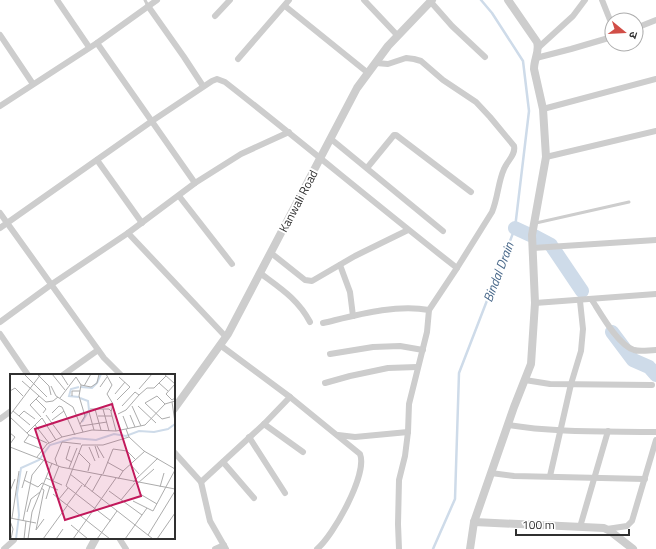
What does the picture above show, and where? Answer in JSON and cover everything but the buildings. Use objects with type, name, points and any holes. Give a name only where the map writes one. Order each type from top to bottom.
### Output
[{"type":"street","points":[[57,0],[89,47]]},
{"type":"street","points":[[0,106],[97,43],[146,3],[158,0]]},
{"type":"street","points":[[215,16],[230,0]]},
{"type":"street","points":[[238,58],[289,0]]},
{"type":"street","points":[[364,0],[398,36]]},
{"type":"street","points":[[470,549],[474,522],[531,359],[535,304],[532,235],[546,157],[543,109],[534,69],[536,58],[539,47],[573,16],[585,0]]},
{"type":"street","points":[[602,0],[607,12]]},
{"type":"street","points":[[431,1],[452,26],[485,57]]},
{"type":"street","name":"Kanwali Road","points":[[175,408],[226,336],[357,88],[388,46],[431,1]]},
{"type":"street","points":[[510,1],[539,47]]},
{"type":"street","points":[[146,3],[203,86]]},
{"type":"street","points":[[285,6],[368,73]]},
{"type":"street","points":[[644,25],[656,20]]},
{"type":"street","points":[[0,35],[33,84]]},
{"type":"street","points":[[536,58],[604,39]]},
{"type":"street","points":[[97,43],[195,184]]},
{"type":"street","points":[[376,63],[388,64],[406,58],[421,61],[443,80],[476,102],[514,146],[515,150],[506,162],[503,170],[495,206],[492,212],[429,310],[427,332],[409,404],[408,432],[400,480],[398,524],[399,549]]},
{"type":"street","points":[[0,228],[203,86],[212,81],[221,79],[457,268]]},
{"type":"street","points":[[543,109],[656,79]]},
{"type":"street","points":[[546,157],[656,131]]},
{"type":"street","points":[[0,322],[52,284],[128,233],[195,184],[241,154],[289,132]]},
{"type":"street","points":[[367,168],[396,134],[471,192]]},
{"type":"street","points":[[330,139],[444,231]]},
{"type":"street","points":[[98,160],[142,223]]},
{"type":"street","points":[[179,196],[232,264]]},
{"type":"street","points":[[0,213],[98,350],[120,374]]},
{"type":"street","points":[[271,253],[308,281],[312,281],[355,256],[389,241],[408,230]]},
{"type":"street","points":[[128,233],[226,336]]},
{"type":"street","points":[[533,248],[656,240]]},
{"type":"street","points":[[340,265],[350,292],[352,316]]},
{"type":"street","points":[[260,273],[298,303],[310,322]]},
{"type":"street","points":[[535,304],[656,294]]},
{"type":"street","points":[[592,300],[617,337],[628,347],[640,351],[656,350]]},
{"type":"street","points":[[550,476],[571,384],[581,351],[583,329],[580,301]]},
{"type":"street","points":[[323,323],[352,316],[387,311],[416,308],[429,310]]},
{"type":"street","points":[[0,334],[27,374]]},
{"type":"street","points":[[220,345],[290,397],[360,454],[362,465],[353,493],[332,532],[317,549]]},
{"type":"street","points":[[330,354],[373,347],[400,346],[423,350]]},
{"type":"street","points":[[64,374],[98,350]]},
{"type":"street","points":[[325,383],[388,368],[418,367]]},
{"type":"street","points":[[524,380],[550,384],[652,385]]},
{"type":"street","points":[[201,482],[264,424],[290,397]]},
{"type":"street","points":[[0,419],[10,412]]},
{"type":"street","points":[[264,424],[304,452]]},
{"type":"street","points":[[508,425],[528,429],[656,432]]},
{"type":"street","points":[[580,527],[608,431]]},
{"type":"street","points":[[337,435],[355,437],[408,432]]},
{"type":"street","points":[[249,437],[285,493]]},
{"type":"street","points":[[474,522],[607,529],[630,525],[656,440]]},
{"type":"street","points":[[175,453],[201,482],[210,521],[225,547],[215,549]]},
{"type":"street","points":[[223,462],[254,498]]},
{"type":"street","points":[[491,473],[514,476],[645,478]]},
{"type":"street","points":[[607,529],[633,549]]},
{"type":"street","points":[[90,549],[95,539]]},
{"type":"street","points":[[120,539],[126,549]]},
{"type":"street","points":[[4,549],[14,540]]},
{"type":"lane","points":[[534,224],[629,202]]},
{"type":"waterway","name":"Bindal Drain","points":[[433,549],[455,499],[459,373],[515,228],[529,111],[523,61],[492,13],[481,0]]},
{"type":"waterway","points":[[515,228],[530,235]]},
{"type":"waterway","points":[[534,236],[551,245]]},
{"type":"waterway","points":[[553,248],[582,291]]},
{"type":"waterway","points":[[612,332],[633,360],[649,367],[656,375]]}]
